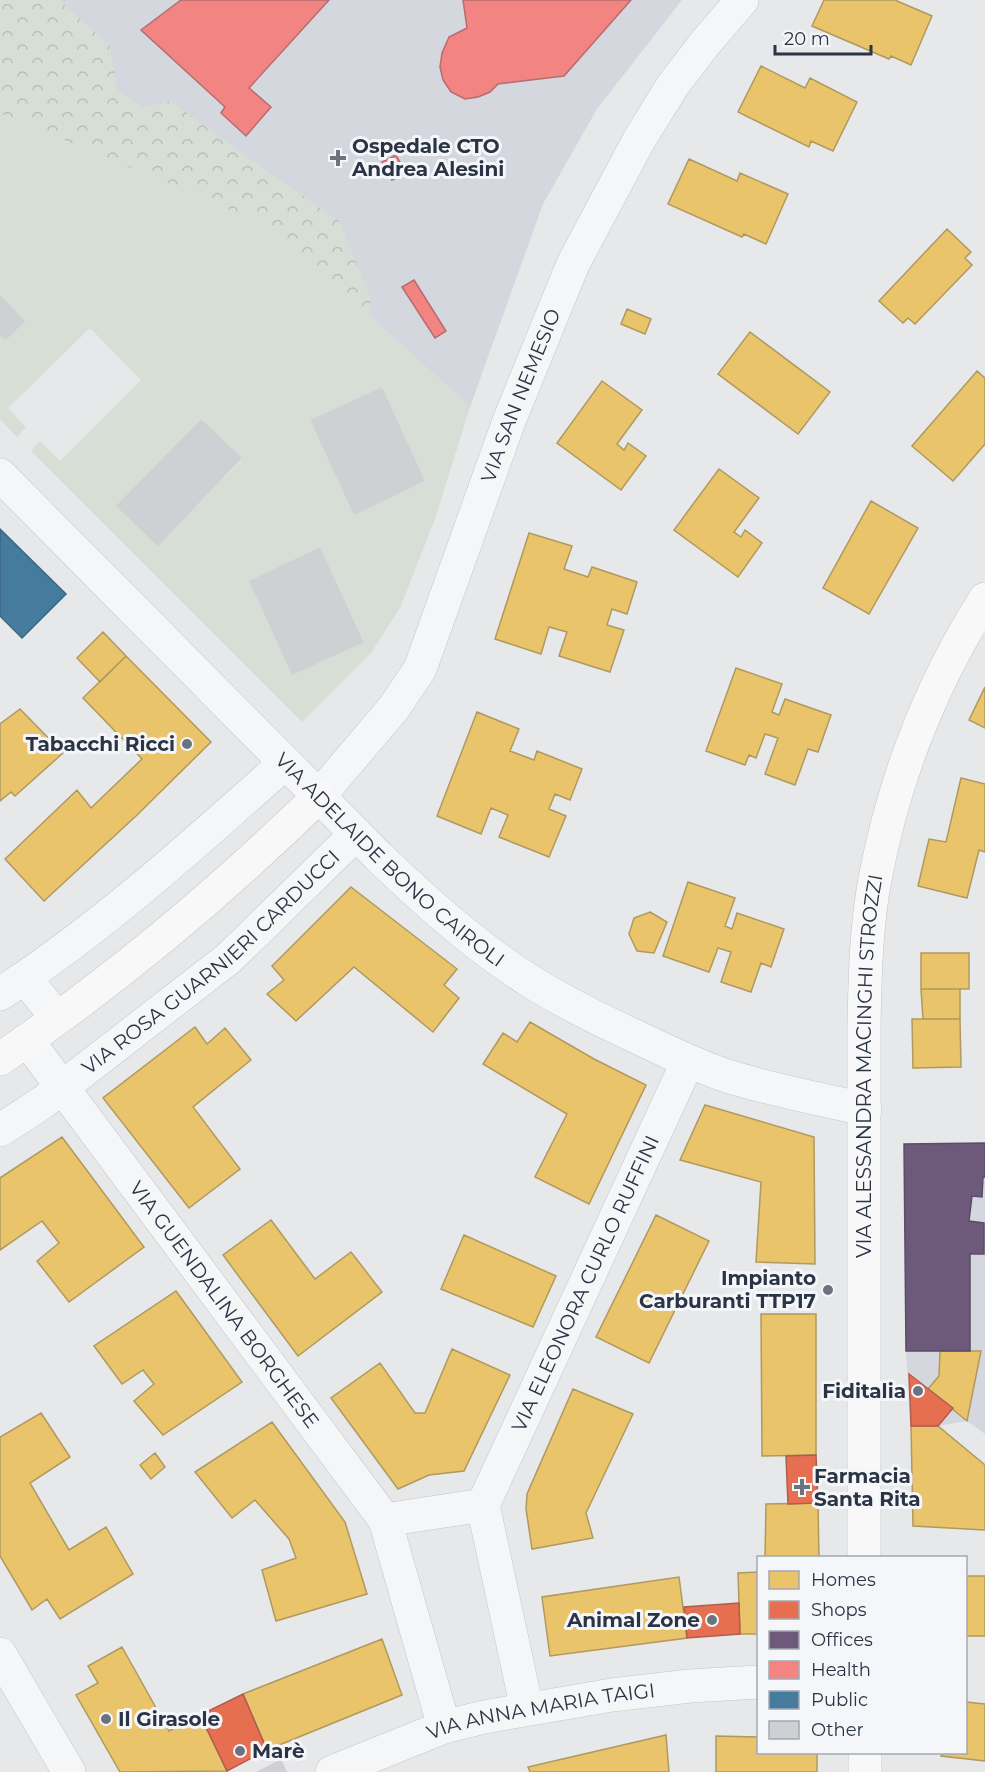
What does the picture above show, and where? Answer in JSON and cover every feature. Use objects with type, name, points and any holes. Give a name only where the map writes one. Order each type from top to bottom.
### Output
[{"type":"street","name":"VIA SAN NEMESIO","points":[[319,796],[393,709],[420,669],[509,421],[573,264],[639,140],[674,85],[706,42],[742,0]]},
{"type":"street","name":"VIA ADELAIDE BONO CAIROLI","points":[[0,475],[285,763],[434,909],[530,981],[595,1017],[688,1061],[770,1088],[865,1109]]},
{"type":"street","name":"VIA ALESSANDRA MACINGHI STROZZI","points":[[864,1556],[865,980],[869,925],[875,878],[894,803],[914,738],[950,659],[985,599]]},
{"type":"street","points":[[57,1018],[13,986],[115,910],[285,763]]},
{"type":"street","points":[[0,1059],[171,931],[319,796]]},
{"type":"street","name":"VIA ROSA GUARNIERI CARDUCCI","points":[[0,1130],[63,1087],[229,958],[356,834]]},
{"type":"street","name":"VIA ROSA GUARNIERI CARDUCCI","points":[[27,1040],[63,1087]]},
{"type":"street","name":"VIA ELEONORA CURLO RUFFINI","points":[[483,1505],[688,1061]]},
{"type":"street","name":"VIA GUENDALINA BORGHESE","points":[[63,1087],[385,1520]]},
{"type":"street","points":[[444,1727],[385,1520],[483,1505],[527,1709]]},
{"type":"street","points":[[0,1654],[69,1772]]},
{"type":"street","name":"VIA ANNA MARIA TAIGI","points":[[332,1772],[444,1727],[527,1709],[634,1692],[690,1686],[757,1683]]},
{"type":"street","points":[[865,1754],[865,1772]]},
{"type":"shaded area","name":"Ospedale CTO Andrea Alesini","points":[[0,0],[682,0],[597,109],[543,204],[470,407],[272,227]]},
{"type":"shaded area","points":[[985,1143],[985,1434],[967,1421],[938,1426],[911,1426],[906,1351],[904,1144]]},
{"type":"green space","points":[[0,0],[59,0],[109,45],[118,91],[143,107],[171,101],[339,221],[371,299],[362,374],[320,394],[245,576],[222,620],[263,456],[0,212]]},
{"type":"green space","points":[[0,113],[272,227],[470,407],[435,519],[400,608],[371,653],[302,722],[31,451],[40,441],[60,461],[141,380],[90,328],[8,408],[26,427],[17,437],[0,419]],"holes":[[[382,387],[425,481],[354,514],[310,420]],[[201,419],[242,459],[158,545],[117,506]],[[320,547],[364,641],[292,675],[249,581]]]},
{"type":"building: Homes","points":[[824,0],[895,0],[932,16],[911,65],[891,56],[889,59],[812,26]]},
{"type":"building: Homes","points":[[761,66],[805,88],[810,78],[857,102],[833,151],[811,141],[809,147],[738,112]]},
{"type":"building: Homes","points":[[689,159],[737,181],[740,173],[788,194],[766,244],[744,234],[742,237],[668,204]]},
{"type":"building: Homes","points":[[947,229],[971,252],[965,258],[972,265],[915,324],[908,318],[903,323],[879,301]]},
{"type":"building: Homes","points":[[627,309],[651,319],[645,334],[621,324]]},
{"type":"building: Homes","points":[[750,332],[830,392],[798,434],[718,374]]},
{"type":"building: Homes","points":[[977,371],[985,378],[985,444],[953,481],[912,446]]},
{"type":"building: Homes","points":[[602,381],[642,410],[617,444],[624,450],[628,443],[646,456],[621,490],[557,443]]},
{"type":"building: Homes","points":[[719,469],[759,498],[734,532],[741,537],[745,530],[762,543],[738,577],[674,530]]},
{"type":"building: Homes","points":[[871,501],[918,528],[869,614],[823,588]]},
{"type":"building: Homes","points":[[529,533],[572,546],[564,569],[588,577],[592,567],[637,582],[627,614],[612,609],[607,625],[624,630],[610,672],[559,656],[567,632],[549,627],[541,654],[495,639]]},
{"type":"building: Homes","points":[[103,632],[126,656],[100,682],[77,658]]},
{"type":"building: Homes","points":[[126,656],[211,742],[136,816],[44,901],[5,859],[77,790],[91,808],[142,759],[83,698]]},
{"type":"building: Homes","points":[[736,668],[782,684],[772,712],[779,715],[785,699],[831,715],[818,752],[808,749],[795,785],[765,774],[778,738],[765,734],[756,758],[749,755],[745,765],[706,751]]},
{"type":"building: Homes","points":[[985,687],[985,728],[969,720]]},
{"type":"building: Homes","points":[[20,709],[63,753],[15,796],[11,792],[0,801],[0,724]]},
{"type":"building: Homes","points":[[477,712],[519,729],[510,751],[534,760],[537,751],[582,769],[570,800],[555,794],[549,809],[566,816],[549,857],[499,837],[508,815],[491,808],[481,834],[437,816]]},
{"type":"building: Homes","points":[[961,778],[985,784],[985,852],[979,850],[967,898],[918,886],[929,839],[946,842]]},
{"type":"building: Homes","points":[[688,882],[735,898],[725,926],[732,929],[737,913],[784,929],[771,967],[761,963],[751,992],[721,982],[731,952],[718,948],[709,972],[663,956]]},
{"type":"building: Homes","points":[[351,887],[457,969],[444,985],[459,998],[433,1032],[354,967],[296,1021],[267,994],[284,980],[272,966]]},
{"type":"building: Homes","points":[[650,912],[667,922],[654,953],[637,951],[629,934],[634,918]]},
{"type":"building: Homes","points":[[921,953],[969,953],[969,989],[921,989]]},
{"type":"building: Homes","points":[[921,989],[960,989],[960,1019],[923,1019]]},
{"type":"building: Homes","points":[[912,1019],[960,1019],[961,1067],[913,1068]]},
{"type":"building: Homes","points":[[530,1022],[594,1059],[646,1085],[589,1204],[535,1177],[567,1114],[483,1064],[503,1033],[517,1042]]},
{"type":"building: Homes","points":[[195,1027],[207,1044],[225,1028],[251,1060],[193,1107],[240,1169],[189,1208],[103,1098]]},
{"type":"building: Homes","points":[[705,1105],[814,1137],[815,1264],[756,1262],[761,1182],[680,1160]]},
{"type":"building: Homes","points":[[62,1137],[144,1247],[69,1302],[37,1261],[59,1243],[42,1221],[0,1250],[0,1178]]},
{"type":"building: Homes","points":[[656,1215],[709,1241],[649,1363],[596,1337]]},
{"type":"building: Homes","points":[[271,1220],[315,1279],[351,1252],[382,1292],[298,1356],[223,1255]]},
{"type":"building: Homes","points":[[464,1235],[556,1276],[533,1327],[441,1289]]},
{"type":"building: Homes","points":[[176,1291],[242,1382],[163,1435],[134,1401],[154,1384],[143,1370],[122,1384],[94,1346]]},
{"type":"building: Homes","points":[[761,1314],[816,1314],[816,1455],[762,1456]]},
{"type":"building: Homes","points":[[452,1349],[510,1375],[464,1471],[429,1475],[398,1489],[331,1398],[380,1363],[415,1413],[425,1413]]},
{"type":"building: Homes","points":[[940,1351],[981,1351],[967,1421],[928,1389],[939,1376]]},
{"type":"building: Homes","points":[[573,1389],[633,1414],[586,1513],[593,1538],[532,1549],[526,1509],[527,1494]]},
{"type":"building: Homes","points":[[41,1413],[70,1457],[30,1483],[69,1550],[106,1527],[133,1574],[60,1619],[47,1599],[32,1610],[0,1556],[0,1437]]},
{"type":"building: Homes","points":[[272,1422],[345,1522],[367,1594],[276,1621],[262,1570],[296,1558],[289,1539],[255,1500],[232,1518],[195,1472]]},
{"type":"building: Homes","points":[[911,1426],[938,1426],[985,1465],[985,1530],[913,1526]]},
{"type":"building: Homes","points":[[155,1453],[165,1467],[151,1479],[140,1465]]},
{"type":"building: Homes","points":[[818,1503],[819,1556],[765,1556],[766,1504]]},
{"type":"building: Homes","points":[[757,1572],[757,1634],[740,1634],[738,1573]]},
{"type":"building: Homes","points":[[967,1576],[985,1576],[985,1636],[967,1636]]},
{"type":"building: Homes","points":[[679,1577],[687,1638],[550,1656],[542,1597]]},
{"type":"building: Homes","points":[[382,1639],[402,1695],[267,1750],[243,1694]]},
{"type":"building: Homes","points":[[122,1647],[169,1731],[200,1715],[227,1771],[120,1772],[76,1695],[98,1683],[88,1666]]},
{"type":"building: Homes","points":[[967,1702],[985,1704],[985,1761],[941,1756],[942,1754],[967,1754]]},
{"type":"building: Homes","points":[[666,1735],[669,1772],[530,1772],[528,1767]]},
{"type":"building: Homes","points":[[716,1736],[757,1737],[757,1754],[817,1754],[817,1772],[716,1772]]},
{"type":"building: Shops","points":[[909,1374],[953,1408],[938,1426],[911,1426]]},
{"type":"building: Shops","name":"Farmacia Santa Rita","points":[[816,1455],[818,1503],[788,1504],[786,1456]]},
{"type":"building: Shops","name":"Animal Zone","points":[[739,1603],[740,1634],[687,1638],[684,1607]]},
{"type":"building: Shops","points":[[243,1694],[267,1750],[227,1771],[200,1715]]},
{"type":"building: Offices","points":[[985,1143],[985,1177],[983,1177],[982,1197],[972,1196],[969,1221],[984,1223],[984,1254],[970,1254],[970,1351],[906,1351],[904,1144]]},
{"type":"building: Health","points":[[181,0],[329,0],[249,88],[271,107],[246,136],[221,113],[225,107],[141,30]]},
{"type":"building: Health","points":[[463,0],[631,0],[564,76],[498,84],[490,92],[465,99],[451,92],[443,80],[440,67],[442,53],[449,37],[467,28]]},
{"type":"building: Health","points":[[396,155],[406,173],[392,180],[382,162]]},
{"type":"building: Health","points":[[414,280],[446,331],[435,338],[402,287]]},
{"type":"building: Public","points":[[0,529],[66,594],[22,638],[0,616]]},
{"type":"building: Other","points":[[0,295],[25,321],[6,340],[0,336]]},
{"type":"building: Other","points":[[382,387],[425,481],[354,515],[310,420]]},
{"type":"building: Other","points":[[201,419],[242,458],[158,546],[116,506]]},
{"type":"building: Other","points":[[320,547],[364,642],[292,675],[249,581]]},
{"type":"building: Other","points":[[281,1759],[287,1772],[256,1772]]},
{"type":"place","name":"Ospedale CTO Andrea Alesini","points":[[338,158]]},
{"type":"place","name":"Tabacchi Ricci","points":[[187,744]]},
{"type":"place","name":"Impianto Carburanti TTP17","points":[[828,1290]]},
{"type":"place","name":"Fiditalia","points":[[918,1391]]},
{"type":"place","name":"Farmacia Santa Rita","points":[[802,1487]]},
{"type":"place","name":"Animal Zone","points":[[712,1620]]},
{"type":"place","name":"Il Girasole","points":[[106,1719]]},
{"type":"place","name":"Marè","points":[[240,1751]]}]
